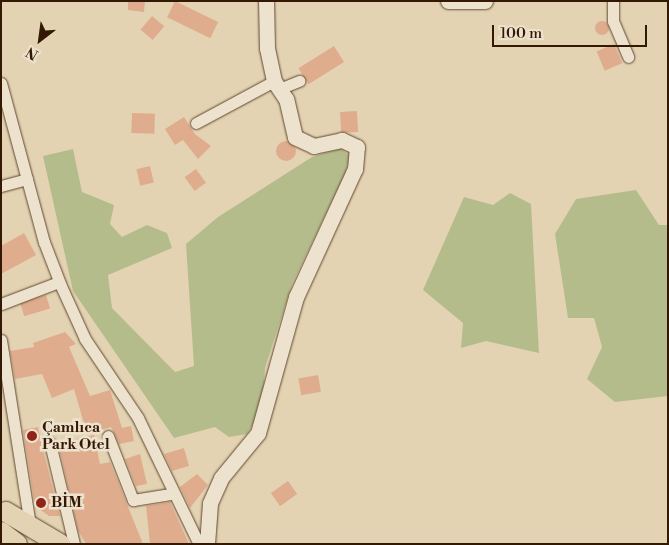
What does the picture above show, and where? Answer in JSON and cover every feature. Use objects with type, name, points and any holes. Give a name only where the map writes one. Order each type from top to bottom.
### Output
[{"type":"highway","points":[[4,511],[60,544]]},
{"type":"highway","points":[[4,511],[46,544]]},
{"type":"highway","points":[[1,532],[17,544]]},
{"type":"street","points":[[207,544],[210,503],[221,478],[258,433],[296,297],[355,169],[357,146],[342,140],[314,146],[295,136],[276,85],[266,1]]},
{"type":"street","points":[[448,1],[485,1]]},
{"type":"street","points":[[613,1],[613,21],[628,57]]},
{"type":"street","points":[[196,123],[276,85],[299,81]]},
{"type":"street","points":[[1,83],[27,179],[59,282],[85,339],[138,418],[171,494],[199,544]]},
{"type":"street","points":[[1,186],[27,179]]},
{"type":"street","points":[[1,304],[59,282]]},
{"type":"street","points":[[1,340],[30,526]]},
{"type":"street","points":[[108,436],[133,500],[171,494]]},
{"type":"street","points":[[50,443],[74,544]]},
{"type":"green space","points":[[340,148],[350,156],[345,174],[292,284],[265,368],[262,409],[247,434],[229,437],[215,427],[174,438],[73,291],[43,156],[73,149],[82,192],[114,205],[110,224],[122,237],[147,225],[167,233],[172,248],[108,275],[112,308],[175,372],[194,366],[186,244],[218,217],[312,157]]},
{"type":"green space","points":[[636,190],[659,225],[668,225],[668,396],[615,402],[587,379],[602,347],[594,318],[568,318],[555,234],[576,199]]},
{"type":"green space","points":[[510,193],[531,204],[539,353],[486,341],[461,348],[463,323],[423,290],[464,197],[493,205]]},
{"type":"building","points":[[128,1],[145,1],[144,12],[128,10]]},
{"type":"building","points":[[175,1],[218,22],[210,38],[167,17]]},
{"type":"building","points":[[152,16],[164,26],[153,40],[140,30]]},
{"type":"building","points":[[602,21],[607,23],[609,28],[607,33],[602,35],[597,33],[595,28],[597,23]]},
{"type":"building","points":[[614,44],[622,63],[605,71],[597,51]]},
{"type":"building","points":[[334,46],[344,62],[308,84],[298,68]]},
{"type":"building","points":[[357,111],[358,132],[341,133],[340,112]]},
{"type":"building","points":[[132,113],[155,114],[154,134],[131,133]]},
{"type":"building","points":[[184,117],[195,134],[211,146],[198,159],[183,140],[175,145],[165,129]]},
{"type":"building","points":[[286,141],[293,144],[296,151],[293,158],[286,161],[279,158],[276,151],[279,144]]},
{"type":"building","points":[[150,166],[154,183],[140,186],[136,169]]},
{"type":"building","points":[[196,169],[206,183],[195,191],[185,177]]},
{"type":"building","points":[[24,233],[36,255],[1,274],[1,246]]},
{"type":"building","points":[[46,295],[50,308],[24,316],[20,303]]},
{"type":"building","points":[[65,332],[76,344],[69,347],[90,396],[110,390],[122,428],[131,426],[134,441],[119,444],[111,427],[87,434],[74,389],[52,398],[42,374],[15,379],[10,351],[34,347],[33,343]]},
{"type":"building","points":[[318,375],[321,392],[301,395],[298,378]]},
{"type":"building","points":[[38,427],[60,516],[49,516],[35,506],[23,430]]},
{"type":"building","points":[[94,435],[100,464],[110,462],[143,544],[86,544],[78,530],[58,443]]},
{"type":"building","points":[[184,448],[189,466],[172,471],[164,454]]},
{"type":"building","points":[[140,454],[147,484],[136,486],[125,459]]},
{"type":"building","points":[[197,474],[208,485],[190,508],[180,487]]},
{"type":"building","points":[[288,481],[297,494],[280,506],[271,493]]},
{"type":"building","points":[[170,502],[189,544],[150,544],[146,506]]},
{"type":"place","name":"Çamlıca Park Otel","points":[[32,436]]},
{"type":"place","name":"BİM","points":[[41,503]]}]
